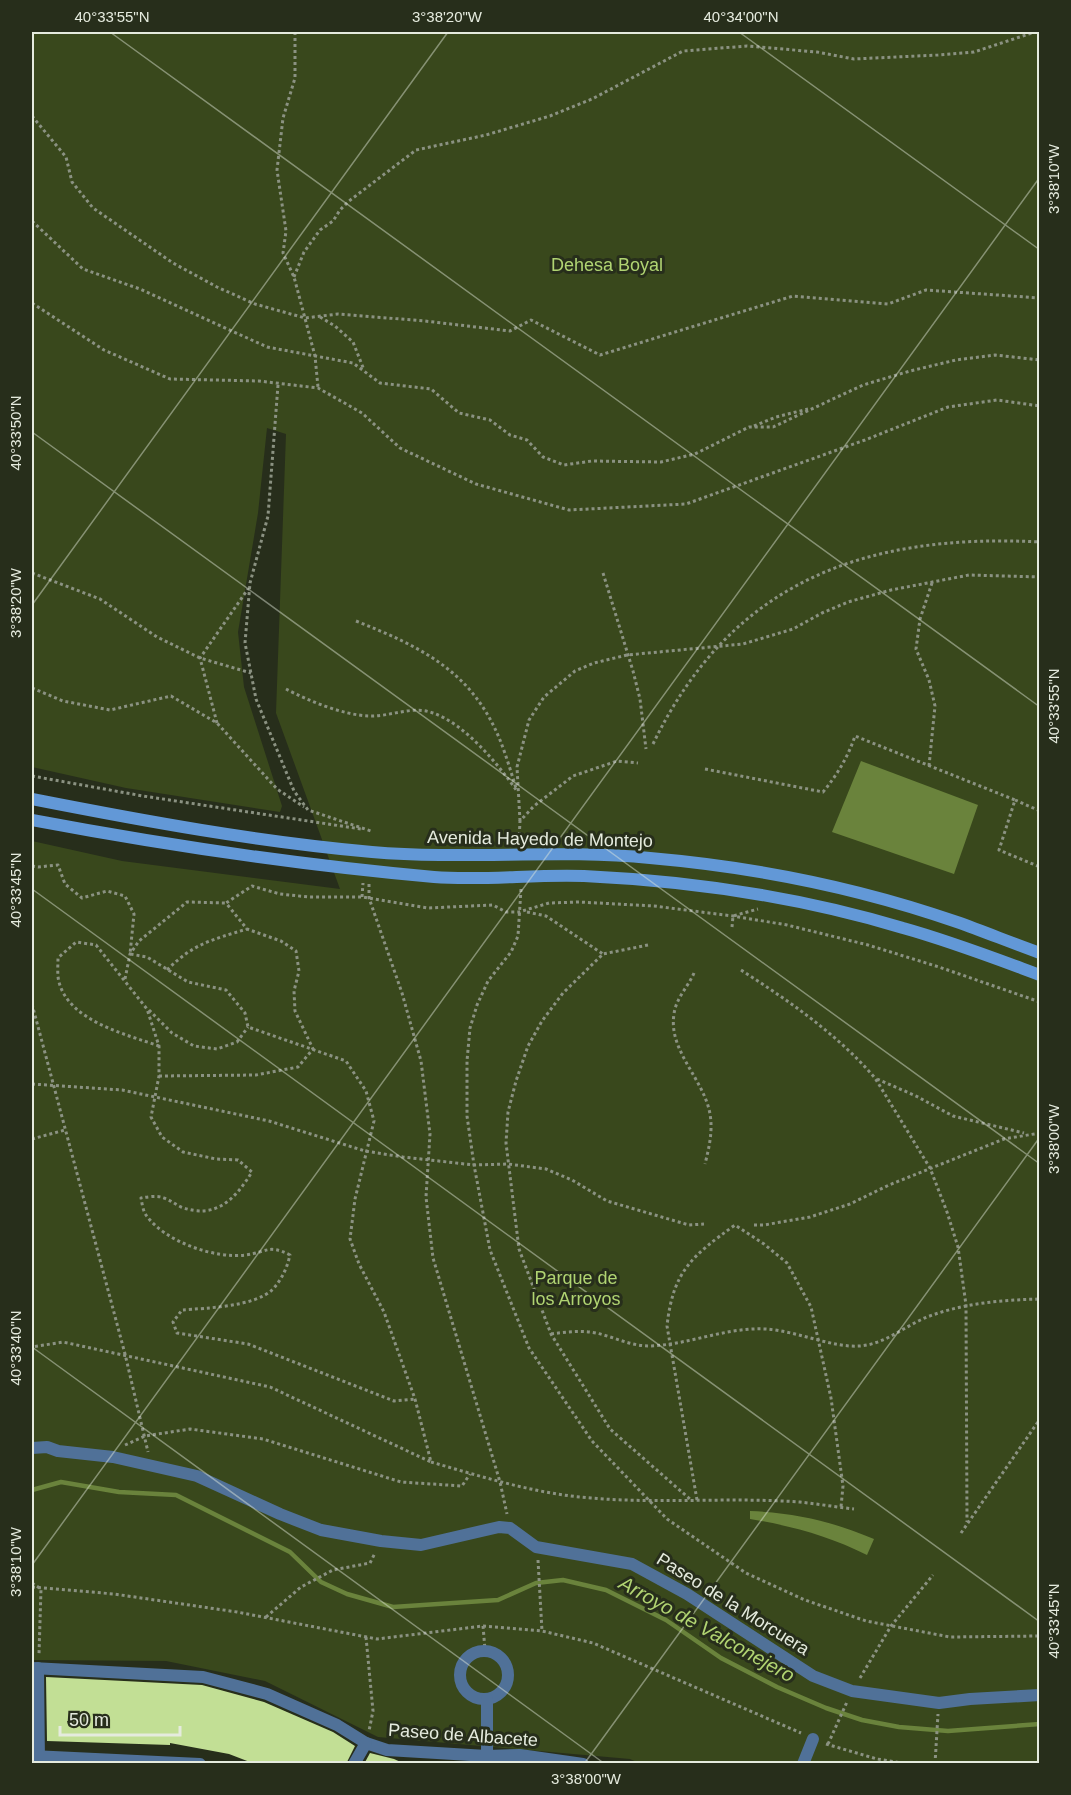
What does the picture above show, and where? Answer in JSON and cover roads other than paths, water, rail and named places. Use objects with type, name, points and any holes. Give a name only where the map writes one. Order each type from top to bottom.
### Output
[{"type":"street","name":"Avenida Hayedo de Montejo","points":[[32,799],[152,823],[337,848],[434,856],[583,854],[650,858],[724,867],[790,878],[908,907],[1040,953]]},
{"type":"street","points":[[32,820],[152,842],[331,868],[439,877],[582,876],[649,881],[792,900],[902,927],[1040,975]]},
{"type":"street","name":"Paseo de la Morcuera","points":[[32,1448],[113,1457],[197,1476],[321,1530],[381,1541],[421,1545],[499,1527],[510,1528],[536,1547],[632,1564],[696,1599],[813,1676],[852,1690],[939,1704],[970,1699],[1040,1695]]},
{"type":"street","points":[[485,1650],[499,1656],[507,1670],[506,1685],[501,1691],[487,1698],[472,1696],[465,1690],[459,1676],[464,1660],[470,1655],[485,1650]]},
{"type":"street","points":[[35,1668],[36,1759],[200,1764]]},
{"type":"street","name":"Paseo de Albacete","points":[[35,1668],[203,1677],[267,1694],[337,1725],[366,1743],[387,1750],[487,1760],[520,1755],[583,1764]]},
{"type":"street","points":[[487,1698],[487,1760]]},
{"type":"street","points":[[803,1764],[813,1739]]},
{"type":"street","points":[[354,1764],[366,1743]]},
{"type":"waterway","name":"Arroyo de Valconejero","points":[[32,1490],[61,1482],[119,1492],[176,1495],[290,1552],[321,1582],[347,1594],[393,1607],[498,1600],[536,1583],[563,1580],[606,1590],[666,1620],[721,1658],[777,1687],[826,1708],[862,1720],[899,1727],[948,1731],[1040,1724]]},
{"type":"park label","name":"Dehesa Boyal","points":[[607,265]]},
{"type":"park label","name":"Parque de los Arroyos","points":[[576,1288]]}]
